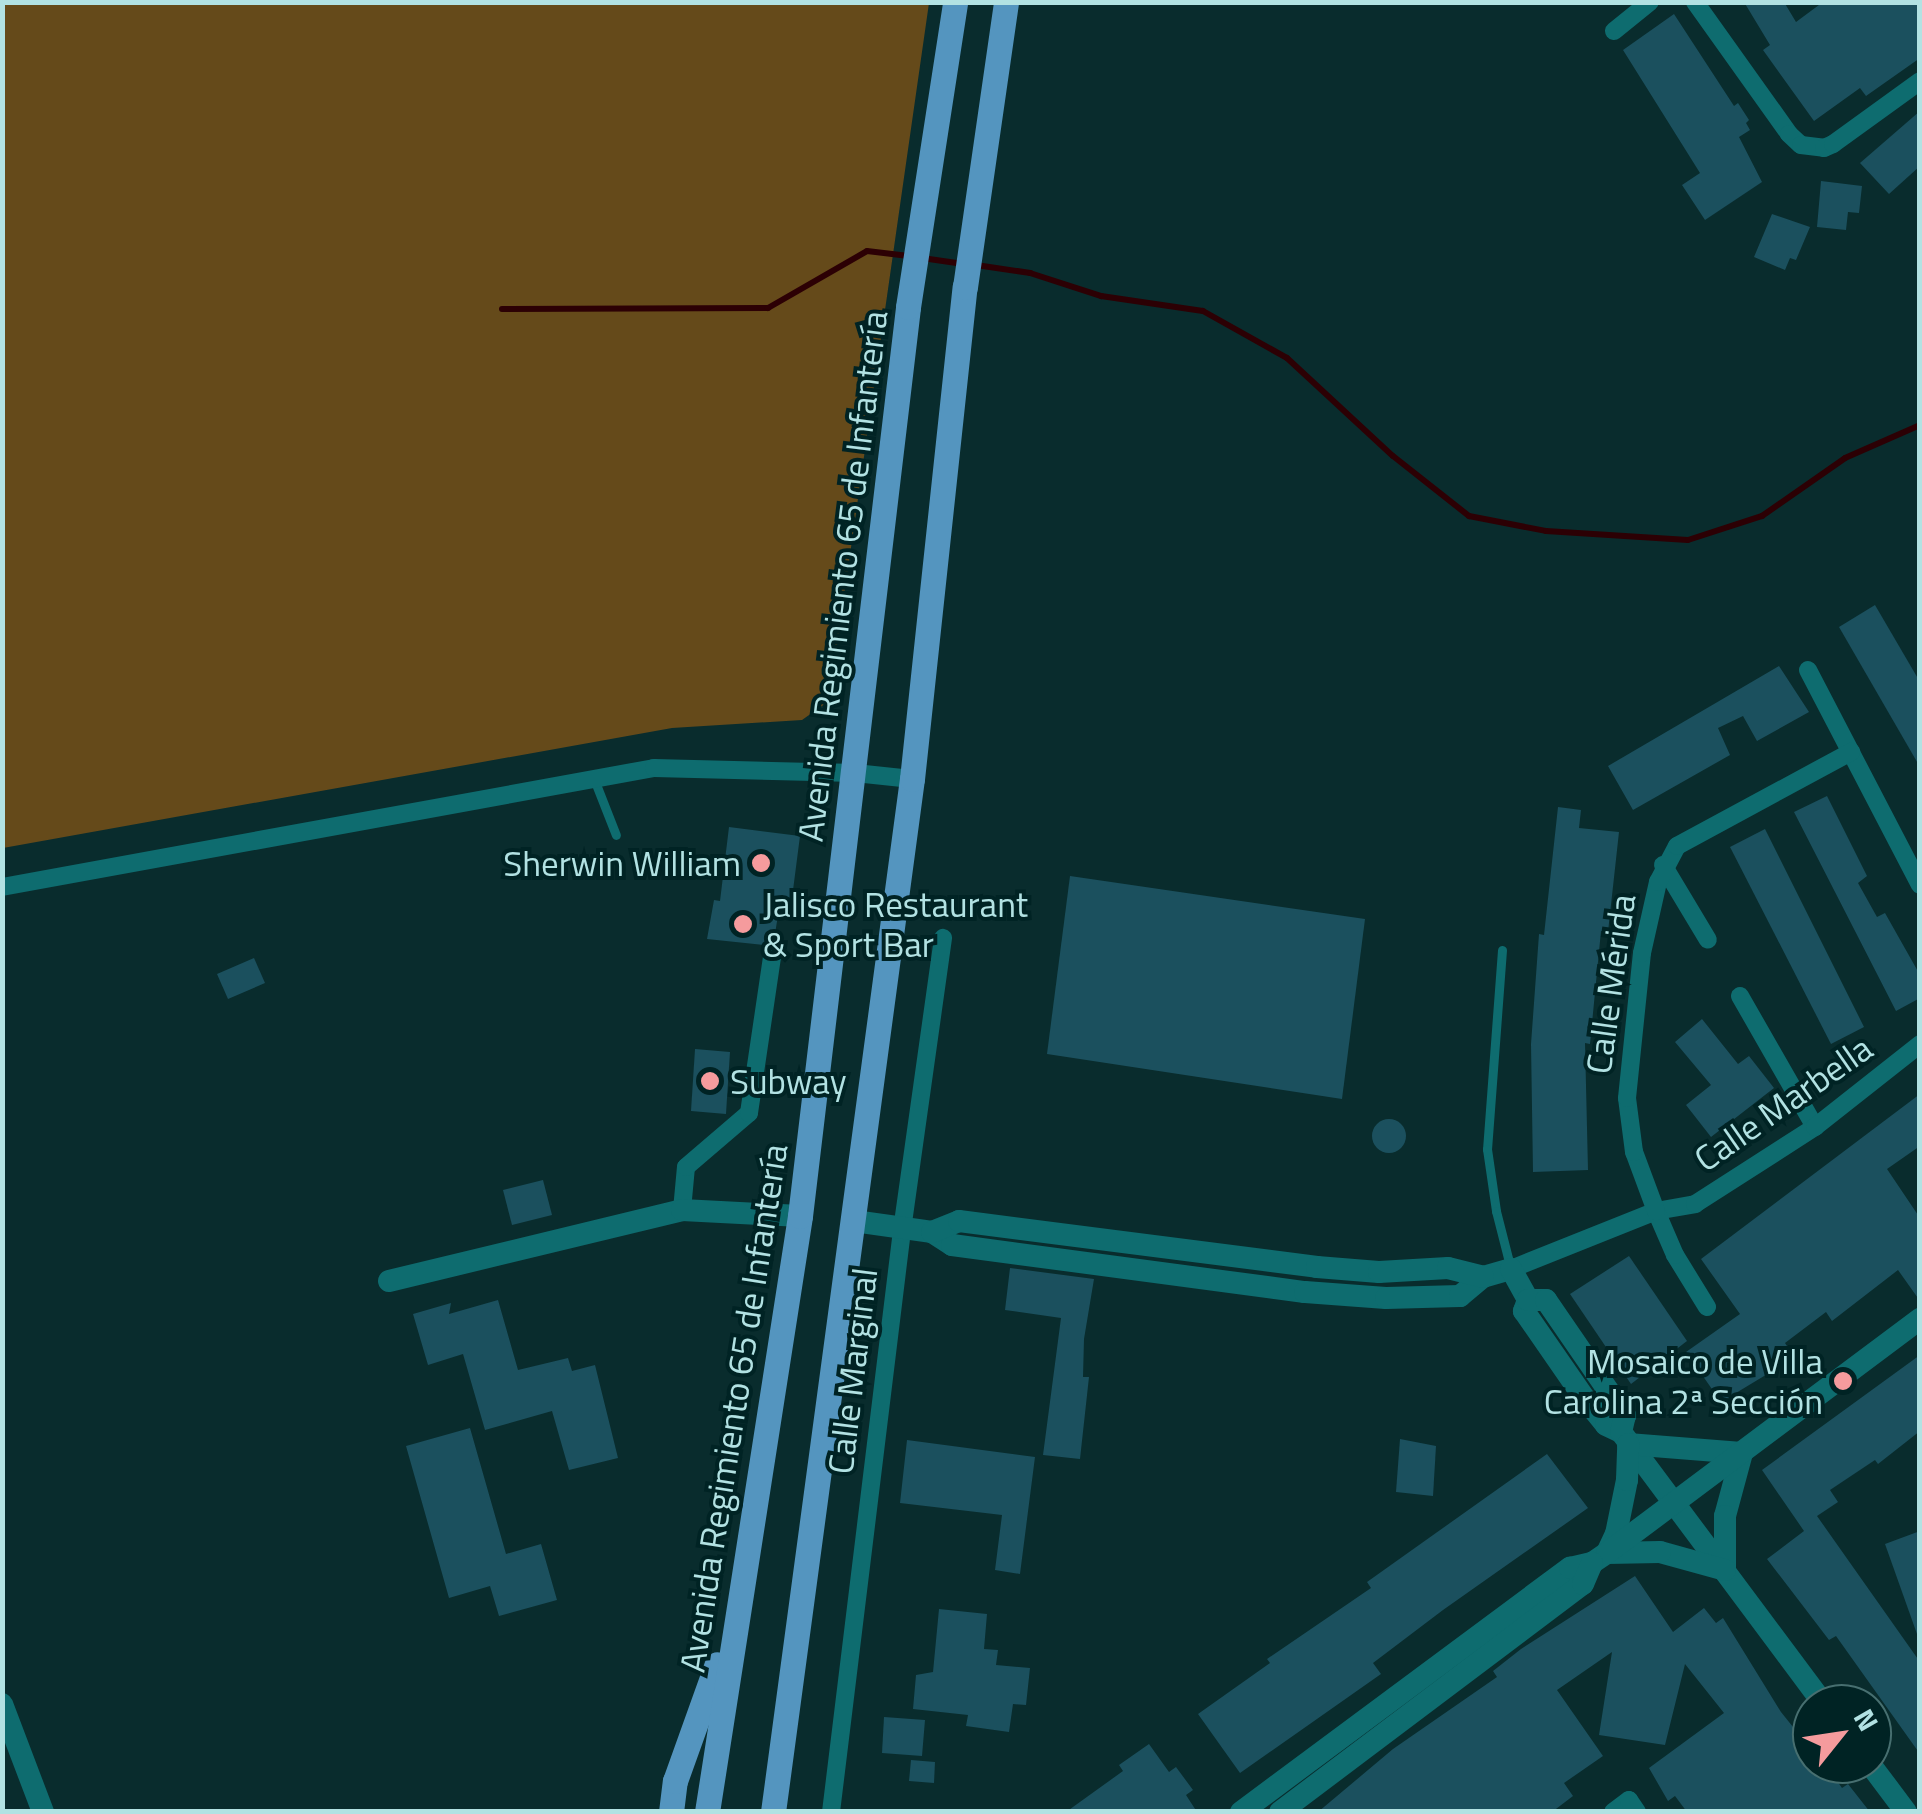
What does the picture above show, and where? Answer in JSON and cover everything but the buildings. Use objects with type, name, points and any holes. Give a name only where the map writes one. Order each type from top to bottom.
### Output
[{"type":"main road","name":"Avenida Regimiento 65 de Infantería","points":[[707,1812],[734,1617],[800,1216],[908,306],[955,2]]},
{"type":"main road","points":[[773,1812],[794,1630],[854,1221],[912,779],[965,287],[1006,2]]},
{"type":"main road","points":[[671,1812],[676,1781],[734,1617]]},
{"type":"street","points":[[1614,31],[1650,2]]},
{"type":"street","points":[[1695,2],[1788,134],[1802,146],[1824,148],[1833,144],[1920,81]]},
{"type":"street","points":[[1808,670],[1920,885]]},
{"type":"street","name":"Calle Mérida","points":[[1707,1307],[1674,1256],[1634,1152],[1628,1071],[1642,953],[1664,865],[1677,846],[1851,752]]},
{"type":"street","points":[[2,887],[654,768],[855,772],[912,779]]},
{"type":"street","points":[[1664,865],[1708,940]]},
{"type":"street","name":"Calle Marginal","points":[[831,1812],[902,1230],[943,938]]},
{"type":"street","points":[[682,1210],[686,1167],[749,1113],[772,958]]},
{"type":"street","points":[[1740,996],[1815,1128]]},
{"type":"street","name":"Calle Marbella","points":[[1511,1268],[1656,1211],[1694,1204],[1815,1128],[1920,1044]]},
{"type":"street","points":[[389,1281],[682,1210],[800,1216]]},
{"type":"street","points":[[854,1221],[932,1232],[960,1221],[1267,1261],[1379,1272],[1448,1268],[1483,1277]]},
{"type":"street","points":[[1021,1254],[1024,1230]]},
{"type":"street","points":[[932,1232],[952,1245],[1264,1287],[1386,1298],[1460,1296],[1483,1277],[1511,1268],[1528,1300],[1546,1300],[1594,1392],[1625,1416],[1628,1480],[1616,1534],[1583,1584],[1280,1812]]},
{"type":"street","points":[[1107,1266],[1109,1240]]},
{"type":"street","points":[[1264,1287],[1267,1261]]},
{"type":"street","points":[[1600,1558],[1920,1320]]},
{"type":"street","points":[[1624,1438],[1742,1452]]},
{"type":"street","points":[[1624,1438],[1809,1684]]},
{"type":"street","points":[[1725,1570],[1726,1516],[1742,1452]]},
{"type":"street","points":[[1240,1812],[1570,1568],[1600,1558],[1660,1552],[1725,1570]]},
{"type":"street","points":[[2,1704],[43,1812]]},
{"type":"street","points":[[1885,1784],[1906,1812]]},
{"type":"street","points":[[1613,1812],[1629,1800],[1637,1812]]},
{"type":"lane","points":[[594,779],[616,835]]},
{"type":"lane","points":[[1502,950],[1487,1149],[1496,1211],[1511,1268]]},
{"type":"shaded area","points":[[3,2],[929,3],[829,701],[802,720],[672,728],[3,848]]},
{"type":"waterway","points":[[502,309],[768,308],[867,251],[909,256]]},
{"type":"waterway","points":[[922,258],[964,264]]},
{"type":"waterway","points":[[976,265],[1030,273],[1101,296],[1203,311],[1287,358],[1393,456],[1469,516],[1546,531],[1688,540],[1762,516],[1845,458],[1920,425]]},
{"type":"place","name":"Sherwin William","points":[[761,863]]},
{"type":"place","name":"Jalisco Restaurant & Sport Bar","points":[[743,924]]},
{"type":"place","name":"Subway","points":[[710,1081]]},
{"type":"place","name":"Mosaico de Villa Carolina 2ª Sección","points":[[1843,1381]]}]
